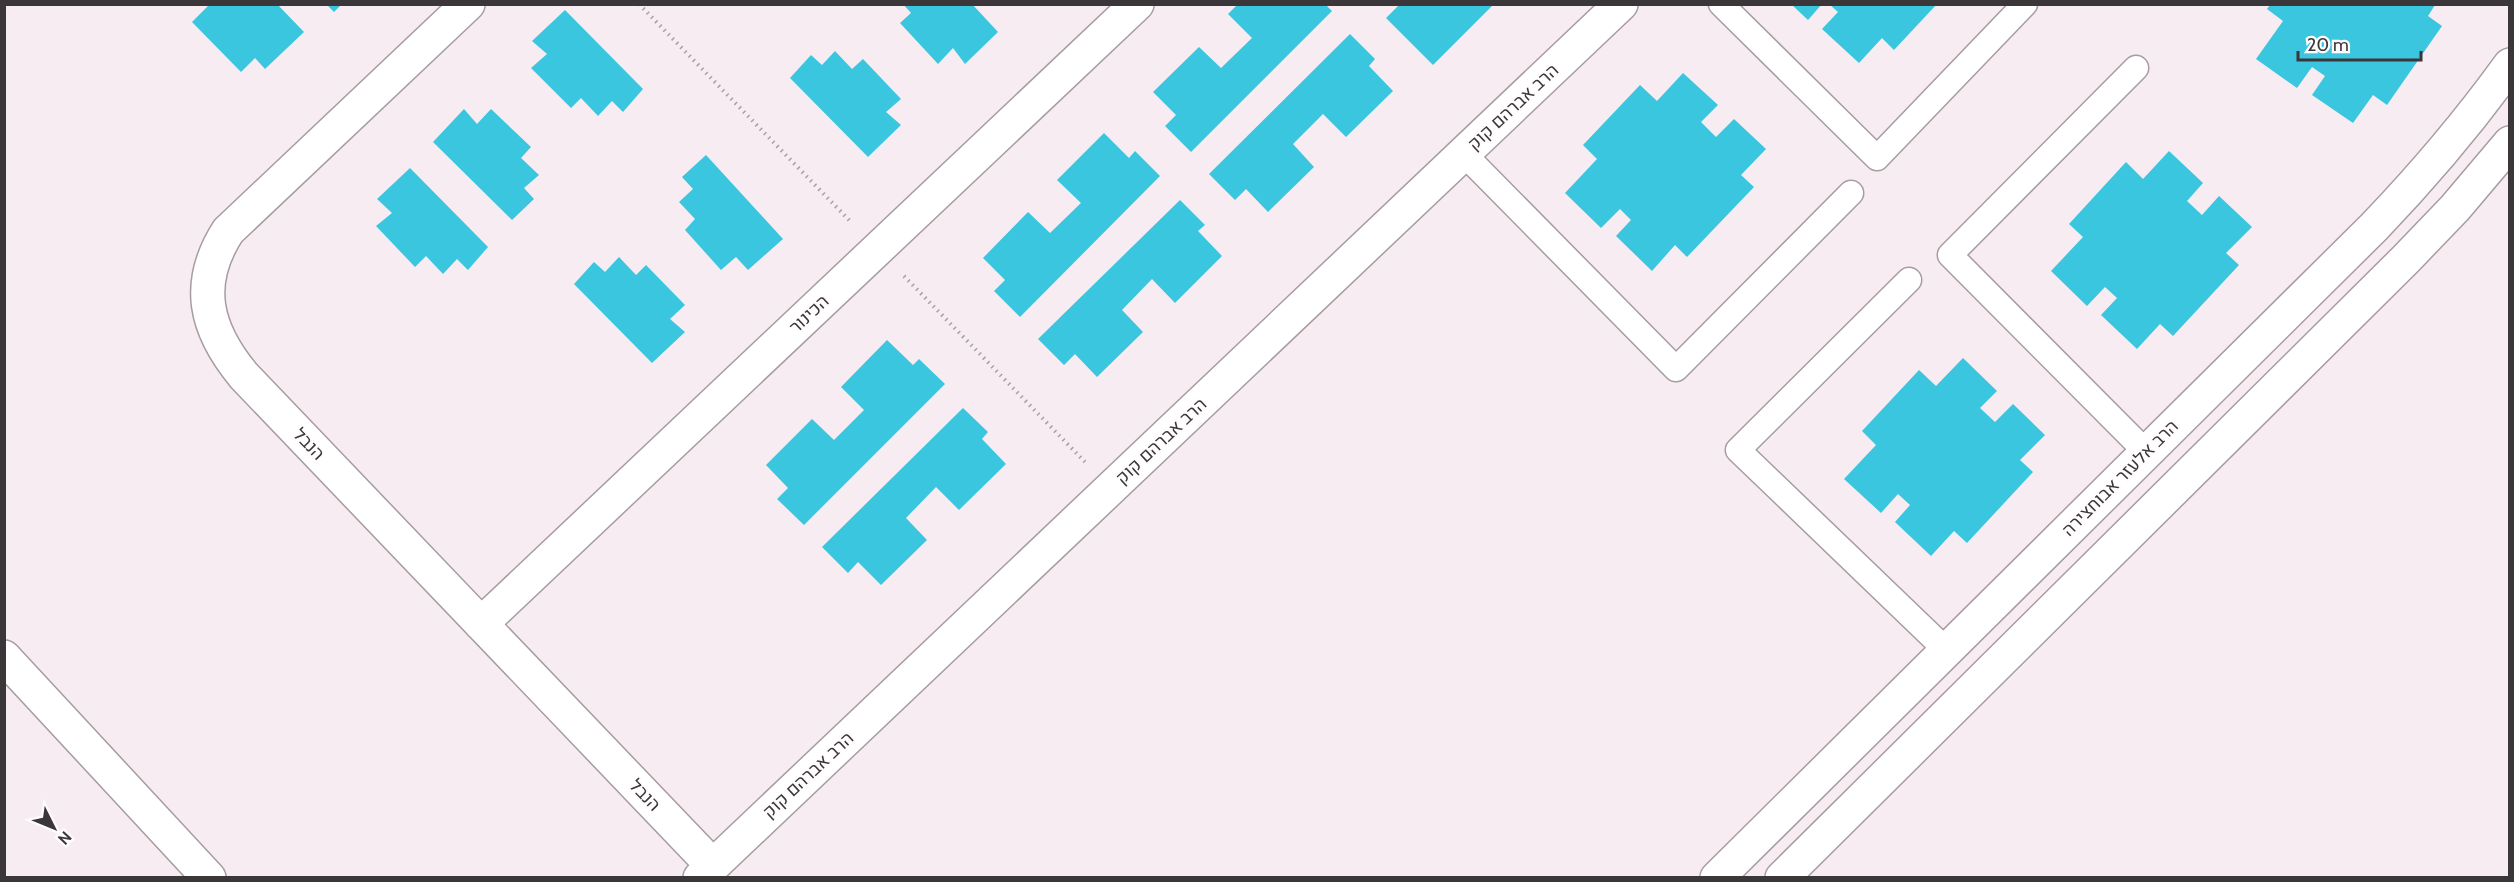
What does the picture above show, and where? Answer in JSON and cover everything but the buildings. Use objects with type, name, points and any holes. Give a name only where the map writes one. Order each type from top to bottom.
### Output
[{"type":"street","name":"הנבל","points":[[468,4],[228,231],[211,263],[207,297],[209,314],[232,362],[244,376],[481,624],[707,872]]},
{"type":"street","name":"הכינור","points":[[481,624],[1137,4]]},
{"type":"street","name":"הרב אברהם קוק","points":[[707,872],[1621,4]]},
{"type":"street","name":"הרב אלעזר אבוחצירה","points":[[1717,878],[2374,227],[2467,123],[2510,65]]},
{"type":"street","points":[[1782,878],[2406,259],[2455,208],[2510,143]]},
{"type":"street","points":[[4,657],[209,878]]},
{"type":"lane","points":[[1721,4],[1877,158],[2025,4]]},
{"type":"lane","points":[[2136,68],[1950,255],[2146,452]]},
{"type":"lane","points":[[1464,153],[1677,369],[1851,194]]},
{"type":"lane","points":[[1909,280],[1738,450],[1946,650]]}]
